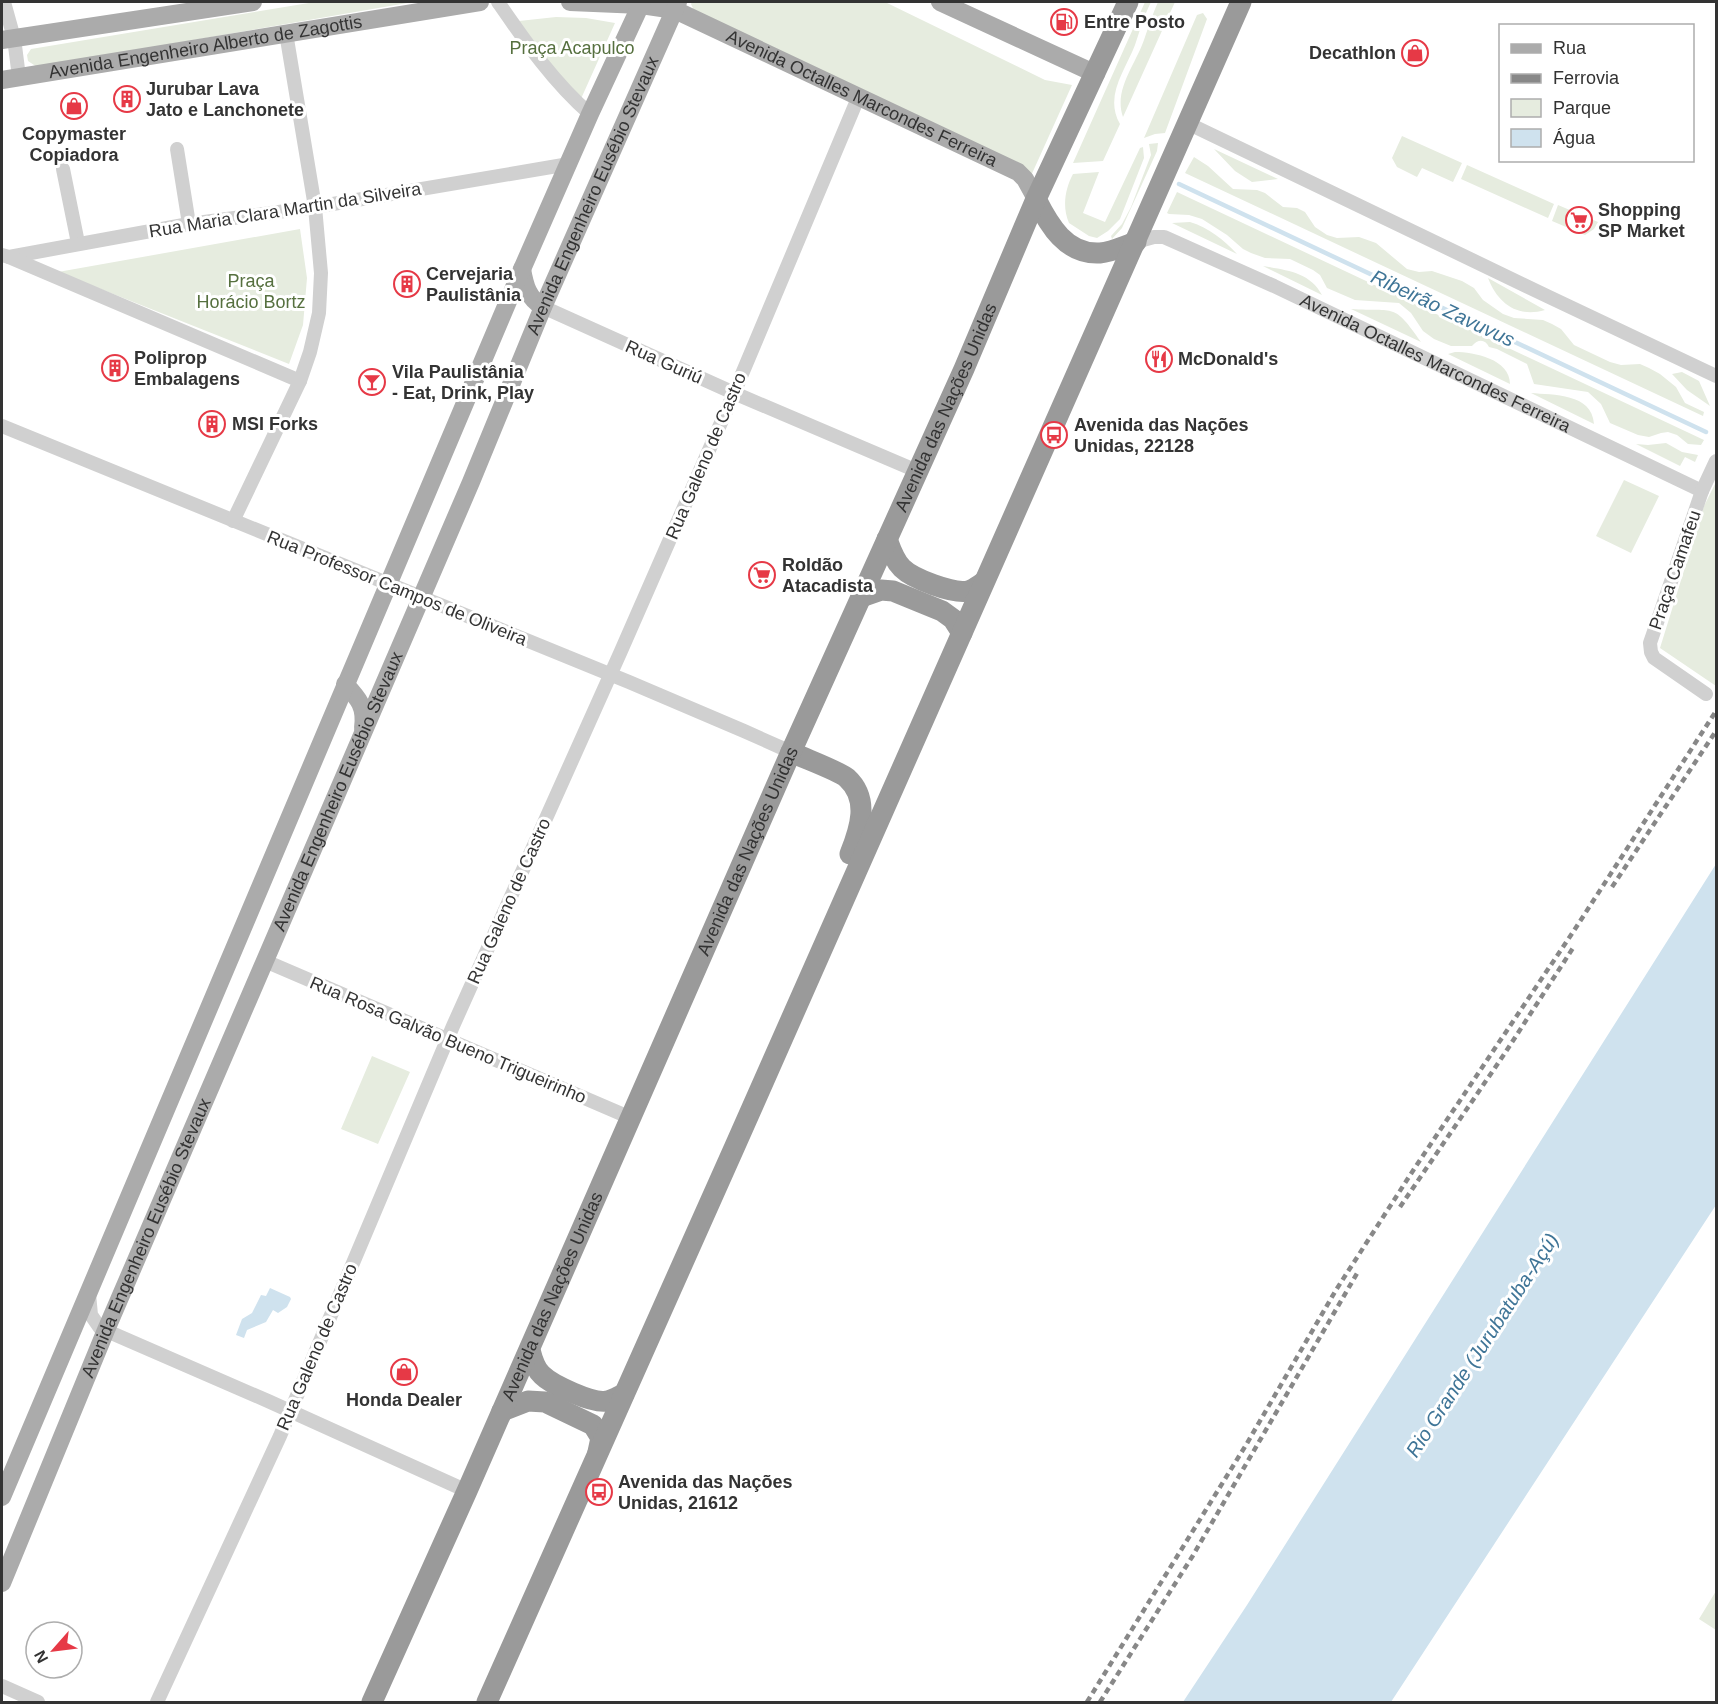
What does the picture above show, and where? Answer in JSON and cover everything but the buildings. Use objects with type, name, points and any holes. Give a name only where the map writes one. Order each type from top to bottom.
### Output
[{"type":"highway","name":"Avenida das Nações Unidas","points":[[372,1702],[530,1350],[1036,199],[1128,2]]},
{"type":"highway","points":[[1211,69],[1209,43],[1226,2]]},
{"type":"highway","points":[[487,1702],[1241,2]]},
{"type":"highway","points":[[1036,199],[1049,224],[1059,236],[1083,252],[1106,252],[1136,242]]},
{"type":"highway","points":[[886,539],[894,558],[904,571],[930,584],[955,591],[969,591],[984,582]]},
{"type":"highway","points":[[861,597],[881,590],[892,591],[942,611],[953,619],[962,633]]},
{"type":"highway","points":[[791,752],[846,777],[855,788],[862,806],[859,831],[823,924],[825,942]]},
{"type":"highway","points":[[530,1350],[535,1366],[541,1375],[575,1393],[599,1401],[608,1401],[624,1394]]},
{"type":"highway","points":[[502,1411],[528,1401],[545,1402],[593,1425],[601,1438],[598,1453]]},
{"type":"main road","name":"Avenida Engenheiro Alberto de Zagottis","points":[[8,39],[196,7],[253,2]]},
{"type":"main road","name":"Avenida Engenheiro Alberto de Zagottis","points":[[10,79],[480,2]]},
{"type":"main road","points":[[570,2],[677,6]]},
{"type":"main road","points":[[940,2],[1096,74]]},
{"type":"main road","name":"Avenida Engenheiro Eusébio Stevaux","points":[[2,1497],[522,269],[642,3]]},
{"type":"main road","name":"Avenida Engenheiro Eusébio Stevaux","points":[[2,1583],[106,1330],[421,598],[543,307],[677,6]]},
{"type":"main road","name":"Avenida Octalles Marcondes Ferreira","points":[[677,6],[858,98],[1018,172],[1025,179],[1036,199]]},
{"type":"main road","points":[[522,269],[525,286],[530,296],[543,307]]},
{"type":"main road","points":[[345,684],[361,703],[365,713],[362,736]]},
{"type":"street","points":[[4,2],[10,79]]},
{"type":"street","points":[[498,2],[538,59],[590,114]]},
{"type":"street","points":[[233,520],[300,381],[310,352],[319,313],[321,273],[315,207],[286,33]]},
{"type":"street","name":"Rua Galeno de Castro","points":[[157,1702],[290,1411],[448,1039],[734,393],[858,98]]},
{"type":"street","points":[[1187,123],[1716,376]]},
{"type":"street","points":[[177,148],[189,224]]},
{"type":"street","name":"Rua Maria Clara Martin da Silveira","points":[[5,256],[189,224],[315,207],[568,164]]},
{"type":"street","points":[[63,169],[78,243]]},
{"type":"street","name":"Avenida Octalles Marcondes Ferreira","points":[[1136,242],[1164,237],[1252,276],[1702,491]]},
{"type":"street","points":[[5,256],[300,381]]},
{"type":"street","name":"Rua Guriú","points":[[543,307],[734,393],[917,471]]},
{"type":"street","name":"Rua Professor Campos de Oliveira","points":[[2,426],[610,675],[791,752]]},
{"type":"street","points":[[1702,491],[1716,462]]},
{"type":"street","name":"Praça Camafeu","points":[[1702,491],[1650,643],[1654,658],[1706,694]]},
{"type":"street","name":"Rua Rosa Galvão Bueno Trigueirinho","points":[[265,961],[632,1118]]},
{"type":"street","points":[[89,1290],[91,1315],[100,1328],[467,1491]]},
{"type":"street","points":[[2,1686],[38,1702]]},
{"type":"green space","points":[[315,2],[413,2],[37,67],[28,61],[27,55],[31,49]]},
{"type":"green space","points":[[692,2],[885,2],[1045,80],[1072,85],[1030,178],[696,15]]},
{"type":"green space","points":[[1145,2],[1151,2],[1115,94],[1114,104],[1120,124],[1103,161],[1073,163]]},
{"type":"green space","points":[[1158,2],[1175,2],[1123,117],[1121,96],[1123,86]]},
{"type":"green space","points":[[1203,13],[1207,19],[1165,133],[1144,138],[1197,15]]},
{"type":"green space","name":"Praça Acapulco","points":[[556,17],[586,18],[615,23],[580,101],[545,62],[519,21]]},
{"type":"green space","points":[[1402,136],[1462,163],[1453,182],[1422,168],[1417,177],[1397,167],[1392,158]]},
{"type":"green space","points":[[1158,143],[1157,151],[1122,228],[1112,239],[1111,236],[1122,224],[1131,207],[1151,155],[1149,144]]},
{"type":"green space","points":[[1143,147],[1144,158],[1120,219],[1097,238],[1089,236],[1069,223],[1065,198],[1073,174],[1099,172],[1083,213],[1105,222],[1140,148]]},
{"type":"green space","points":[[1214,149],[1278,179],[1252,182],[1235,171]]},
{"type":"green space","points":[[1194,157],[1208,166],[1233,189],[1257,190],[1265,193],[1283,207],[1297,208],[1305,212],[1315,227],[1327,235],[1337,238],[1359,237],[1376,243],[1407,269],[1419,272],[1432,271],[1462,281],[1474,288],[1483,300],[1503,314],[1514,318],[1543,320],[1561,329],[1574,345],[1610,362],[1621,365],[1640,364],[1649,368],[1676,387],[1685,403],[1704,412],[1703,416],[1185,173]]},
{"type":"green space","points":[[1467,165],[1554,204],[1548,218],[1461,179]]},
{"type":"green space","points":[[1177,192],[1704,440],[1701,445],[1688,444],[1677,435],[1668,432],[1649,437],[1638,435],[1610,423],[1601,404],[1588,392],[1534,384],[1527,364],[1489,347],[1483,341],[1472,346],[1451,346],[1434,339],[1423,331],[1411,313],[1399,303],[1355,300],[1327,288],[1320,275],[1290,259],[1265,258],[1251,253],[1202,219],[1167,213]]},
{"type":"green space","points":[[1558,205],[1598,222],[1594,229],[1585,235],[1552,221]]},
{"type":"green space","points":[[1190,222],[1215,235],[1237,254],[1172,223]]},
{"type":"green space","name":"Praça Horácio Bortz","points":[[300,229],[307,278],[303,325],[289,364],[58,272]]},
{"type":"green space","points":[[1263,266],[1297,273],[1311,281],[1322,295]]},
{"type":"green space","points":[[1488,278],[1545,310],[1526,312],[1510,307],[1497,295]]},
{"type":"green space","points":[[1351,309],[1392,312],[1405,320],[1421,342]]},
{"type":"green space","points":[[1472,353],[1498,363],[1508,375],[1510,384],[1448,354]]},
{"type":"green space","points":[[1682,372],[1699,381],[1710,406],[1687,390],[1672,374]]},
{"type":"green space","points":[[1531,393],[1560,396],[1579,401],[1592,414],[1594,424]]},
{"type":"green space","points":[[1666,443],[1682,452],[1698,455],[1695,462],[1685,457],[1680,466],[1636,444]]},
{"type":"green space","points":[[1624,480],[1659,496],[1631,553],[1596,536]]},
{"type":"green space","points":[[1716,482],[1716,686],[1660,648],[1704,506]]},
{"type":"green space","points":[[372,1056],[410,1072],[378,1144],[341,1129]]},
{"type":"green space","points":[[1716,1591],[1716,1630],[1699,1619]]},
{"type":"water","name":"Rio Grande (Jurubatuba-Açú)","points":[[1716,864],[1716,1205],[1391,1702],[1183,1702],[1247,1605]]},
{"type":"water","points":[[270,1288],[290,1297],[287,1307],[278,1313],[273,1310],[266,1322],[247,1330],[244,1338],[236,1335],[242,1319],[252,1313],[261,1295],[266,1296]]},
{"type":"waterway","name":"Ribeirão Zavuvus","points":[[1179,184],[1706,432]]},
{"type":"railway","points":[[1087,1702],[1246,1445],[1336,1290],[1716,711]]},
{"type":"railway","points":[[1612,887],[1716,731]]},
{"type":"railway","points":[[1400,1207],[1573,948]]},
{"type":"railway","points":[[1100,1702],[1192,1557],[1359,1270]]},
{"type":"place","name":"Entre Posto","points":[[1064,22]]},
{"type":"place","name":"Decathlon","points":[[1415,53]]},
{"type":"place","name":"Jurubar Lava Jato e Lanchonete","points":[[127,99]]},
{"type":"place","name":"Copymaster Copiadora","points":[[74,106]]},
{"type":"place","name":"Shopping SP Market","points":[[1579,220]]},
{"type":"place","name":"Cervejaria Paulistânia","points":[[407,284]]},
{"type":"place","name":"McDonald's","points":[[1159,359]]},
{"type":"place","name":"Poliprop Embalagens","points":[[115,368]]},
{"type":"place","name":"Vila Paulistânia - Eat, Drink, Play","points":[[372,382]]},
{"type":"place","name":"MSI Forks","points":[[212,424]]},
{"type":"place","name":"Avenida das Nações Unidas, 22128","points":[[1054,435]]},
{"type":"place","name":"Roldão Atacadista","points":[[762,575]]},
{"type":"place","name":"Honda Dealer","points":[[404,1372]]},
{"type":"place","name":"Avenida das Nações Unidas, 21612","points":[[599,1492]]}]
